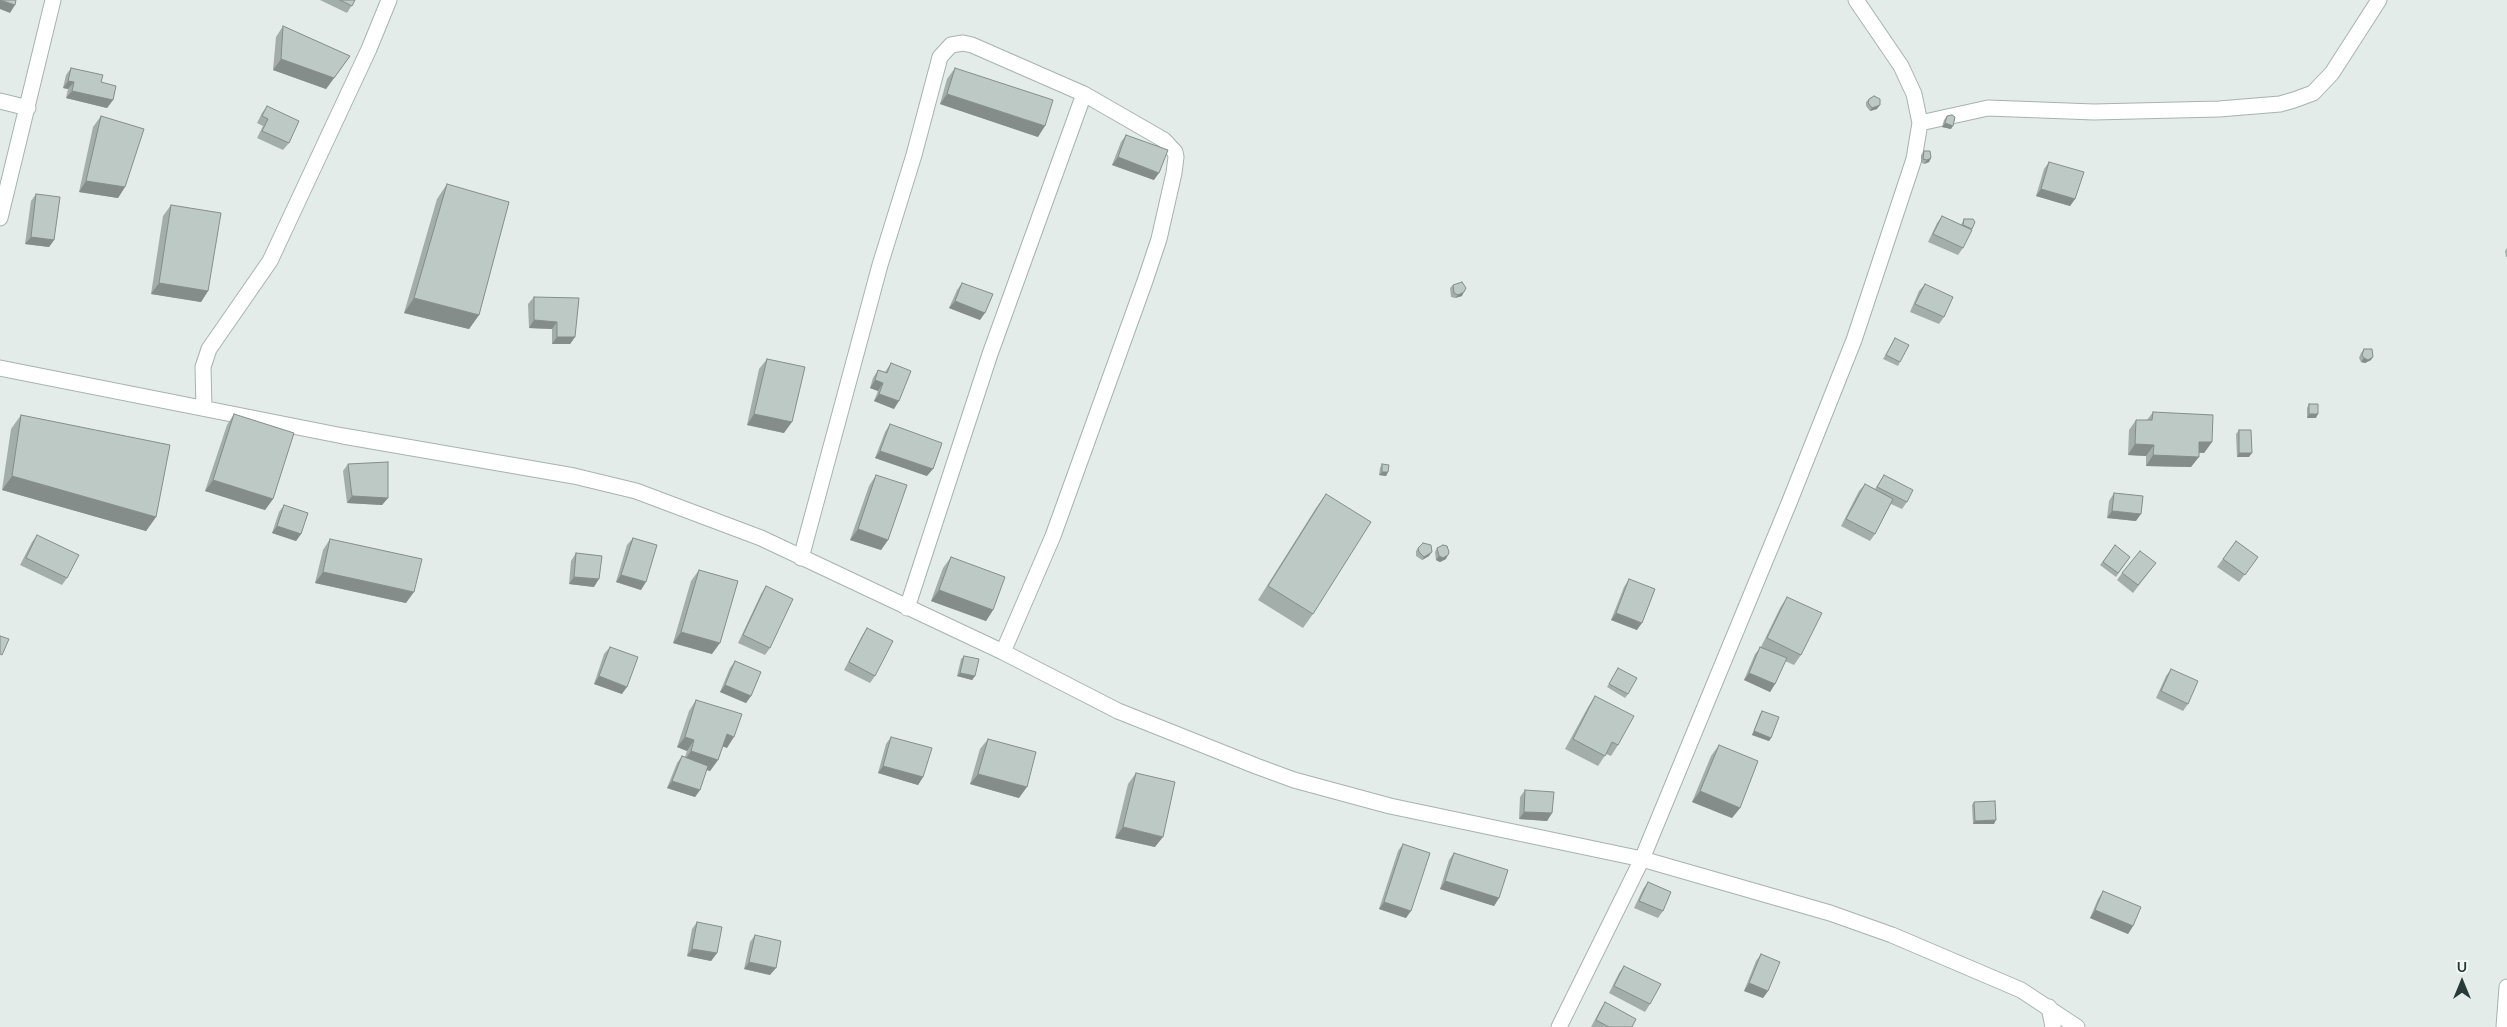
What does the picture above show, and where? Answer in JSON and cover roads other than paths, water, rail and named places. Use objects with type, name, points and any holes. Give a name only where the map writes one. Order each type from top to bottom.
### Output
[{"type":"street","points":[[0,218],[54,0]]},
{"type":"street","points":[[204,408],[203,367],[209,350],[270,261],[369,49],[389,0]]},
{"type":"street","points":[[1559,1027],[1642,859],[1854,340],[1914,159],[1920,123],[1914,94],[1901,66],[1856,0]]},
{"type":"street","points":[[1920,123],[1988,108],[2094,112],[2219,109],[2280,104],[2313,93],[2332,73],[2379,0]]},
{"type":"street","points":[[801,558],[880,265],[914,155],[940,57],[945,49],[957,44],[972,45],[1084,94],[1164,140],[1175,152],[1174,173],[1159,239],[1053,536],[1003,652]]},
{"type":"street","points":[[908,608],[990,354],[1084,94]]},
{"type":"street","points":[[0,102],[28,108]]},
{"type":"street","points":[[0,368],[344,436],[574,476],[627,489],[704,516],[801,558],[1003,652],[1118,711],[1202,746],[1294,780],[1390,806],[1642,859],[1830,913],[1892,935],[1989,975],[2049,1006],[2077,1027]]},
{"type":"street","points":[[2504,1027],[2507,987]]},
{"type":"street","points":[[2049,1006],[2053,1027]]}]
